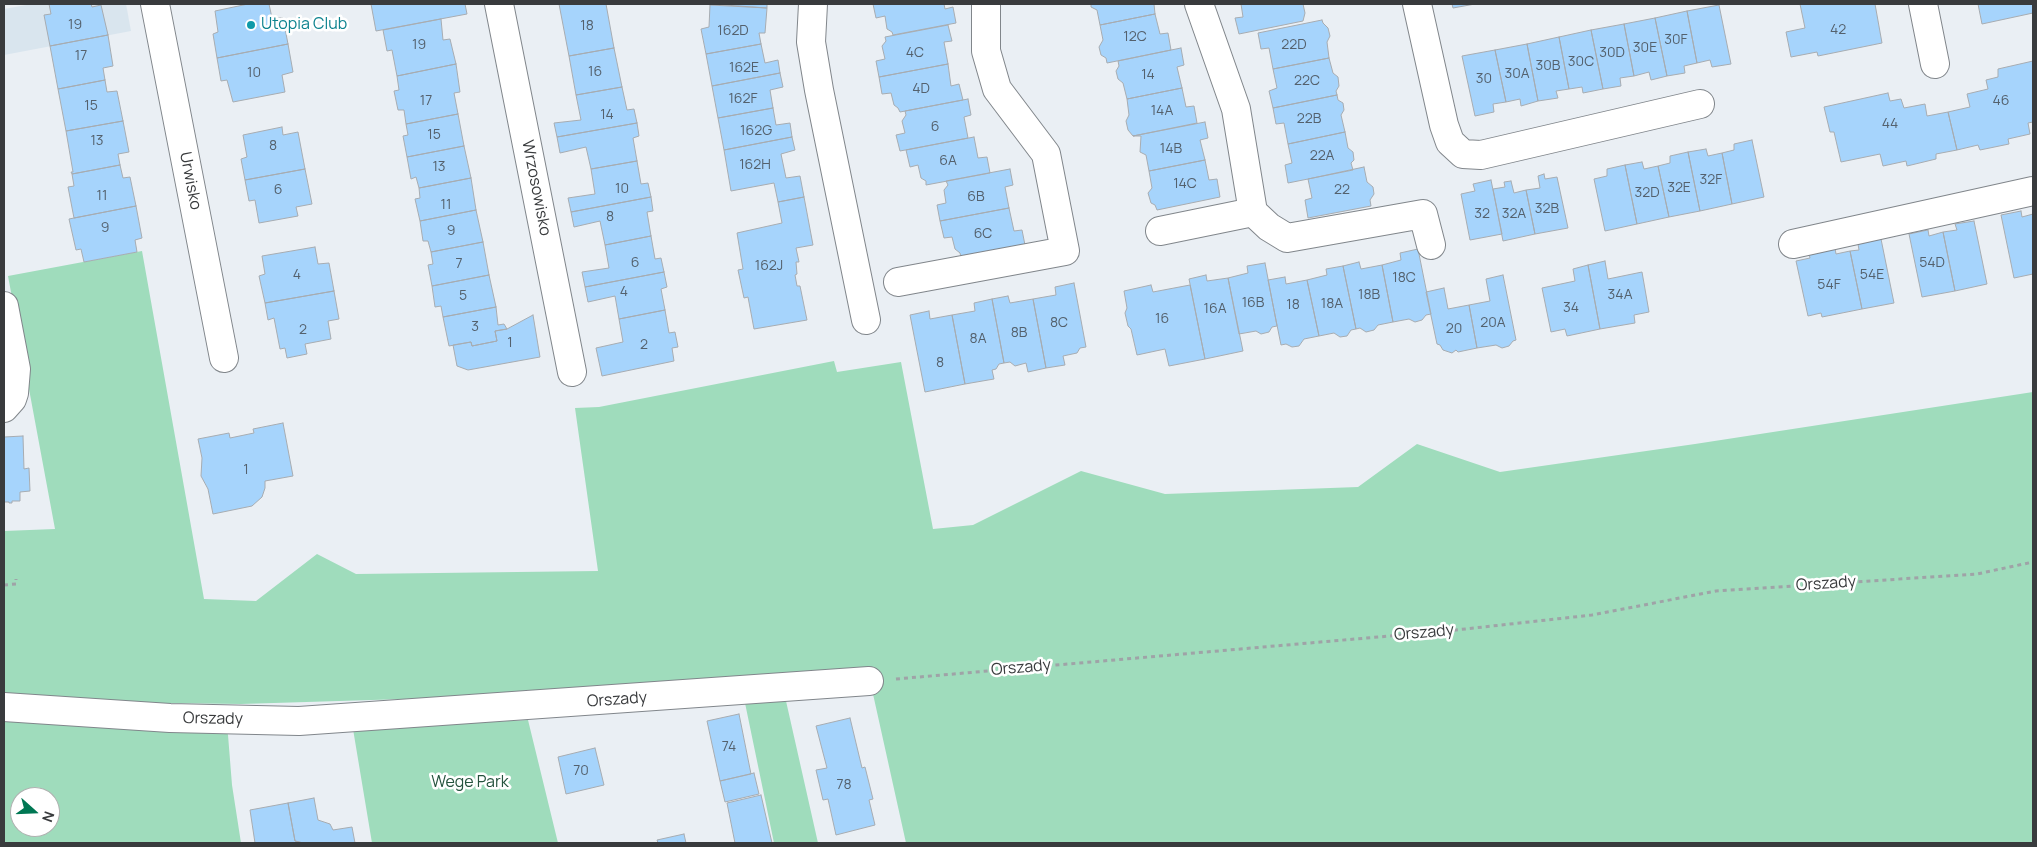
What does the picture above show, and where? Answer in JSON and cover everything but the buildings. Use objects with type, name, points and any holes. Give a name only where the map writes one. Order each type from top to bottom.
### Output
[{"type":"street","name":"Urwisko","points":[[156,4],[224,358]]},
{"type":"street","name":"Wrzosowisko","points":[[499,4],[572,372]]},
{"type":"street","points":[[813,4],[811,42],[819,90],[866,320]]},
{"type":"street","points":[[898,282],[1065,251],[1046,154],[997,89],[986,51],[986,4]]},
{"type":"street","points":[[1199,4],[1236,109],[1253,212],[1269,227],[1287,238],[1423,214],[1431,245]]},
{"type":"street","points":[[1417,4],[1444,125],[1450,142],[1463,154],[1481,155],[1700,104]]},
{"type":"street","points":[[1923,4],[1935,64]]},
{"type":"street","points":[[1793,244],[2033,191]]},
{"type":"street","points":[[1160,231],[1253,212]]},
{"type":"street","points":[[4,306],[16,369],[12,400],[4,408]]},
{"type":"street","name":"Orszady","points":[[4,707],[170,718],[299,721],[869,681]]},
{"type":"path","name":"Orszady","points":[[869,681],[1447,631],[1592,615],[1716,591],[1977,574],[2033,562]]},
{"type":"path","points":[[4,585],[16,584],[16,579]]},
{"type":"shaded area","points":[[32,4],[126,4],[131,31],[4,55],[4,9]]},
{"type":"green space","points":[[142,251],[204,599],[256,601],[317,554],[356,574],[598,571],[575,408],[599,407],[834,361],[837,372],[901,362],[933,529],[973,525],[1081,471],[1165,494],[1358,487],[1417,444],[1500,472],[2033,392],[2033,843],[906,843],[873,694],[870,667],[788,676],[470,697],[241,704],[4,701],[4,531],[55,529],[8,276]]},
{"type":"green space","points":[[786,701],[818,843],[774,843],[745,703]]},
{"type":"green space","points":[[4,719],[226,729],[241,843],[4,843]]},
{"type":"green space","name":"Wege Park","points":[[528,720],[558,843],[372,843],[353,729]]},
{"type":"place","name":"Utopia Club","points":[[251,25]]}]
